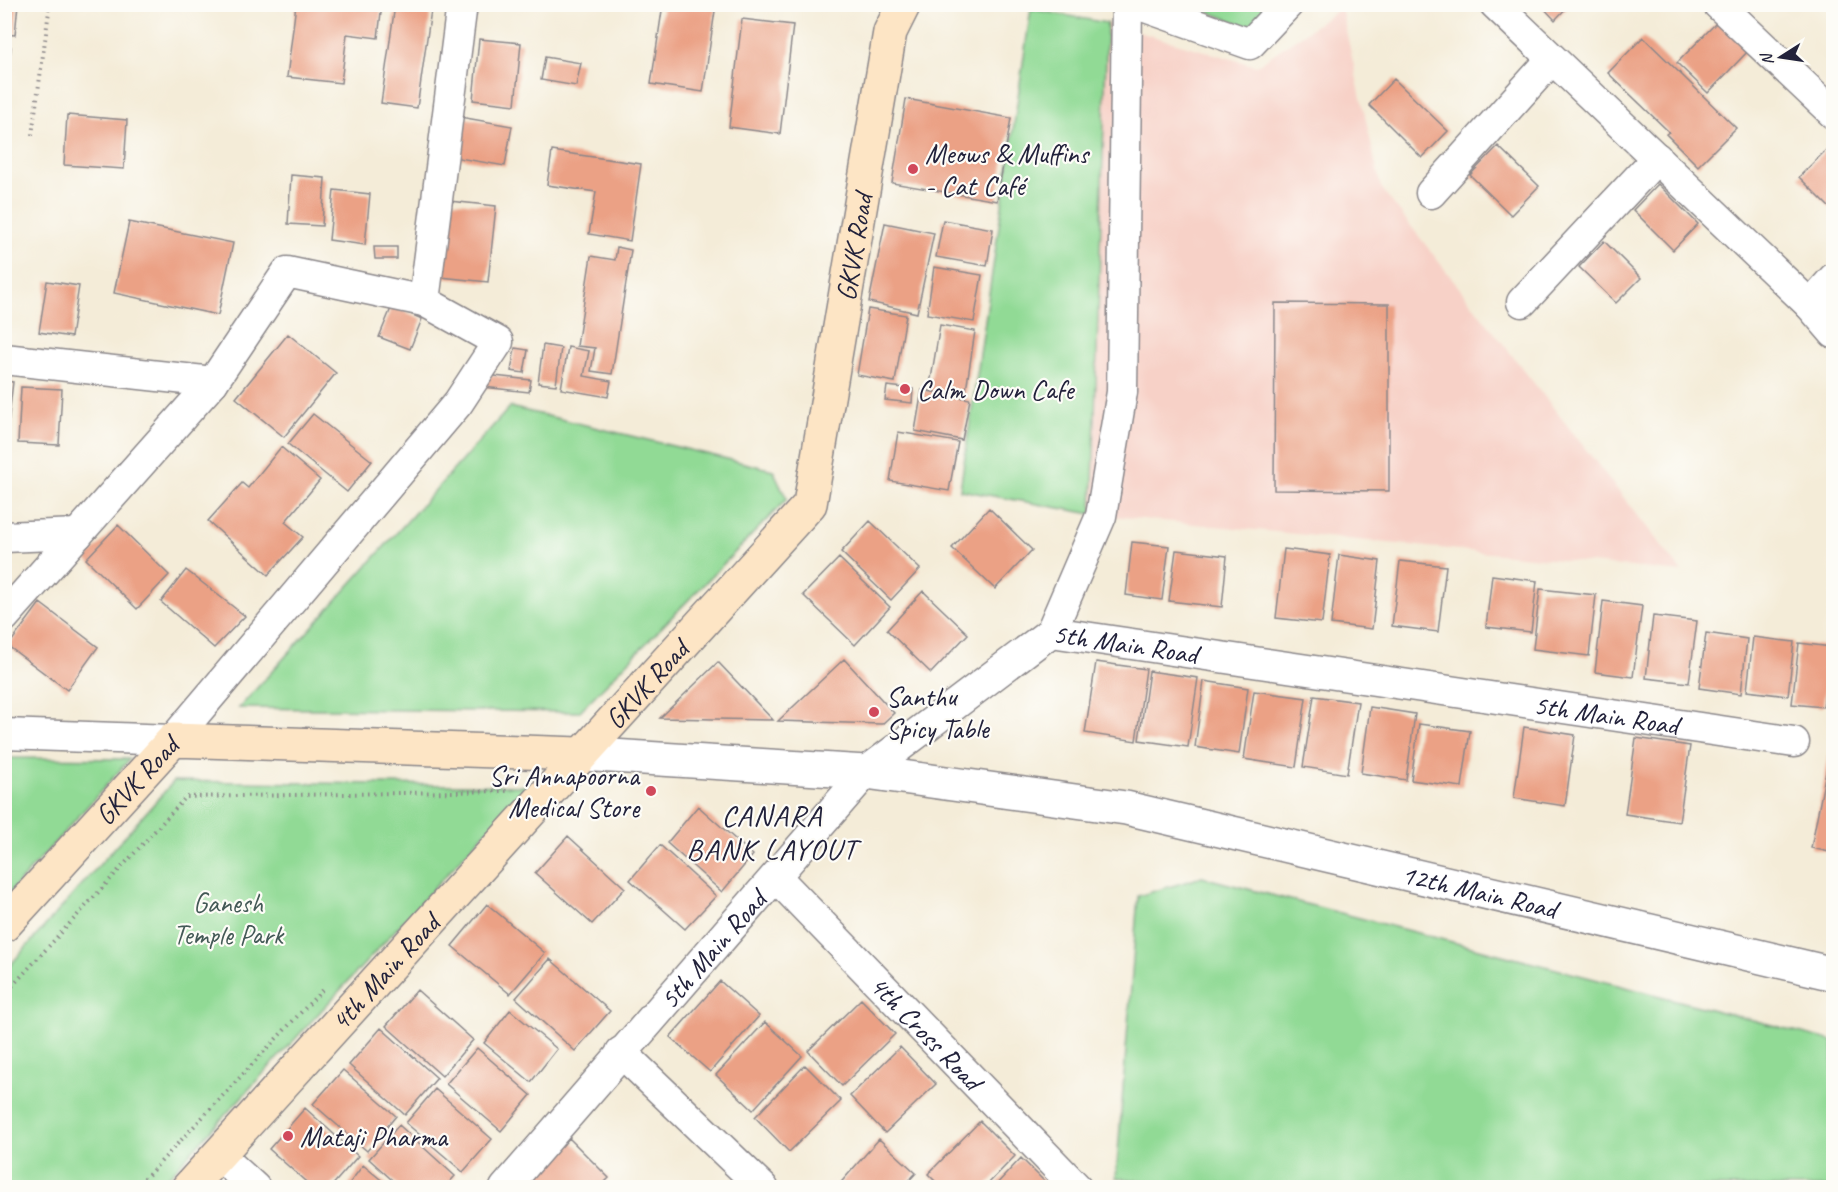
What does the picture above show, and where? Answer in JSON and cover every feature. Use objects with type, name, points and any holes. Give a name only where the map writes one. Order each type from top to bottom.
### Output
[{"type":"main road","name":"GKVK Road","points":[[4,924],[173,740],[580,754],[810,504],[890,32],[904,4]]},
{"type":"main road","name":"4th Main Road","points":[[188,1188],[580,754]]},
{"type":"street","points":[[424,301],[462,4]]},
{"type":"street","points":[[1051,632],[1101,516],[1122,392],[1127,4]]},
{"type":"street","points":[[1137,4],[1250,44],[1288,4]]},
{"type":"street","points":[[1495,4],[1810,305],[1833,333]]},
{"type":"street","points":[[1718,4],[1833,114]]},
{"type":"street","points":[[1431,193],[1552,59]]},
{"type":"street","points":[[1522,302],[1657,158]]},
{"type":"street","points":[[4,617],[213,382],[287,272],[424,301],[498,342],[458,403],[173,740],[4,734]]},
{"type":"street","points":[[1810,305],[1833,278]]},
{"type":"street","points":[[4,359],[213,382]]},
{"type":"street","points":[[4,537],[78,534]]},
{"type":"street","name":"5th Main Road","points":[[507,1187],[621,1052],[866,772],[1051,632],[1794,742]]},
{"type":"street","name":"12th Main Road","points":[[580,754],[866,772],[1126,807],[1833,974]]},
{"type":"street","name":"4th Cross Road","points":[[776,877],[1077,1188]]},
{"type":"street","points":[[621,1052],[764,1188]]},
{"type":"street","points":[[219,1155],[255,1188]]},
{"type":"path","points":[[32,135],[50,4]]},
{"type":"path","points":[[4,995],[186,797],[509,791],[501,800]]},
{"type":"path","points":[[136,1188],[322,989]]},
{"type":"shaded area","points":[[1341,8],[1381,188],[1682,572],[1092,514],[1107,23],[1256,66]]},
{"type":"green space","points":[[1189,5],[1274,5],[1252,28]]},
{"type":"green space","points":[[1031,9],[1107,23],[1092,514],[960,490]]},
{"type":"green space","points":[[510,407],[773,470],[787,499],[579,712],[239,708]]},
{"type":"green space","points":[[4,758],[130,759],[5,898]]},
{"type":"green space","name":"Ganesh Temple Park","points":[[174,781],[528,786],[159,1187],[5,1187],[5,971]]},
{"type":"green space","points":[[1202,877],[1833,1041],[1833,1187],[1205,1188],[1116,1178],[1138,896]]},
{"type":"building","points":[[4,4],[18,4],[15,35],[4,34]]},
{"type":"building","points":[[296,4],[382,4],[378,38],[347,34],[341,83],[287,77]]},
{"type":"building","points":[[663,4],[716,4],[703,92],[651,84]]},
{"type":"building","points":[[1540,4],[1570,4],[1555,20]]},
{"type":"building","points":[[395,5],[431,10],[417,108],[381,103]]},
{"type":"building","points":[[742,19],[793,25],[780,134],[729,127]]},
{"type":"building","points":[[1718,21],[1749,50],[1708,93],[1677,63]]},
{"type":"building","points":[[1643,37],[1736,128],[1698,166],[1666,134],[1669,132],[1608,73]]},
{"type":"building","points":[[479,39],[521,43],[515,105],[473,100]]},
{"type":"building","points":[[4,47],[11,47],[6,97],[4,97]]},
{"type":"building","points":[[545,57],[581,63],[576,86],[541,80]]},
{"type":"building","points":[[1394,79],[1448,131],[1422,158],[1369,105]]},
{"type":"building","points":[[906,99],[1011,118],[997,201],[892,183]]},
{"type":"building","points":[[67,115],[127,120],[124,169],[64,165]]},
{"type":"building","points":[[460,117],[512,126],[505,166],[453,157]]},
{"type":"building","points":[[1834,142],[1834,207],[1831,209],[1799,177]]},
{"type":"building","points":[[1498,146],[1539,186],[1511,215],[1470,175]]},
{"type":"building","points":[[552,151],[641,164],[630,241],[589,234],[596,192],[547,185]]},
{"type":"building","points":[[291,175],[325,178],[322,226],[288,224]]},
{"type":"building","points":[[1658,184],[1698,224],[1673,250],[1633,210]]},
{"type":"building","points":[[334,190],[370,194],[365,245],[329,240]]},
{"type":"building","points":[[449,201],[496,206],[488,282],[441,277]]},
{"type":"building","points":[[943,220],[993,229],[987,266],[936,257]]},
{"type":"building","points":[[129,222],[233,243],[218,315],[114,293]]},
{"type":"building","points":[[885,223],[934,233],[917,313],[869,302]]},
{"type":"building","points":[[1604,241],[1641,278],[1616,303],[1579,267]]},
{"type":"building","points":[[374,247],[397,247],[397,259],[375,259]]},
{"type":"building","points":[[617,247],[631,250],[612,374],[591,371],[595,348],[577,346],[591,256],[615,260]]},
{"type":"building","points":[[934,267],[982,275],[974,322],[927,314]]},
{"type":"building","points":[[47,281],[79,286],[71,337],[39,332]]},
{"type":"building","points":[[1275,303],[1389,304],[1389,491],[1274,490]]},
{"type":"building","points":[[392,306],[422,319],[410,349],[379,337]]},
{"type":"building","points":[[868,309],[906,315],[895,382],[857,375]]},
{"type":"building","points":[[940,325],[975,331],[965,397],[929,391]]},
{"type":"building","points":[[288,334],[336,373],[284,437],[236,398]]},
{"type":"building","points":[[543,345],[561,348],[556,385],[538,383]]},
{"type":"building","points":[[568,347],[589,351],[584,376],[611,381],[608,397],[561,389]]},
{"type":"building","points":[[515,348],[528,350],[524,373],[511,371]]},
{"type":"building","points":[[485,375],[531,380],[529,392],[483,387]]},
{"type":"building","points":[[4,381],[13,382],[6,441],[4,441]]},
{"type":"building","points":[[887,386],[913,389],[912,403],[885,400]]},
{"type":"building","points":[[21,387],[62,389],[59,445],[18,443]]},
{"type":"building","points":[[922,390],[970,399],[962,440],[915,431]]},
{"type":"building","points":[[313,414],[372,461],[347,492],[288,444]]},
{"type":"building","points":[[898,432],[958,442],[949,491],[890,481]]},
{"type":"building","points":[[281,447],[320,480],[285,522],[303,537],[268,575],[208,521],[242,483],[248,488]]},
{"type":"building","points":[[989,508],[1032,550],[995,589],[952,548]]},
{"type":"building","points":[[870,521],[920,569],[891,600],[841,552]]},
{"type":"building","points":[[118,525],[169,575],[137,609],[86,559]]},
{"type":"building","points":[[1132,542],[1169,546],[1162,600],[1126,595]]},
{"type":"building","points":[[1284,549],[1330,555],[1322,623],[1276,618]]},
{"type":"building","points":[[1176,550],[1227,556],[1222,607],[1169,601]]},
{"type":"building","points":[[1339,555],[1380,561],[1372,629],[1331,624]]},
{"type":"building","points":[[839,558],[890,607],[855,645],[803,595]]},
{"type":"building","points":[[1400,561],[1446,566],[1438,632],[1392,626]]},
{"type":"building","points":[[186,570],[245,616],[214,648],[161,602]]},
{"type":"building","points":[[1492,575],[1537,581],[1531,632],[1486,627]]},
{"type":"building","points":[[1540,589],[1596,595],[1589,656],[1533,649]]},
{"type":"building","points":[[923,591],[968,634],[931,673],[887,630]]},
{"type":"building","points":[[1603,601],[1642,606],[1633,677],[1595,672]]},
{"type":"building","points":[[40,603],[98,647],[67,690],[8,646]]},
{"type":"building","points":[[1653,616],[1697,621],[1689,683],[1646,678]]},
{"type":"building","points":[[1706,633],[1747,639],[1741,694],[1699,688]]},
{"type":"building","points":[[1753,637],[1794,642],[1788,696],[1747,691]]},
{"type":"building","points":[[1799,643],[1831,647],[1823,707],[1792,704]]},
{"type":"building","points":[[844,659],[894,713],[882,724],[778,721]]},
{"type":"building","points":[[718,662],[773,720],[660,718]]},
{"type":"building","points":[[1096,662],[1146,669],[1136,741],[1085,733]]},
{"type":"building","points":[[1149,671],[1198,678],[1188,747],[1139,740]]},
{"type":"building","points":[[1204,681],[1248,688],[1239,754],[1195,747]]},
{"type":"building","points":[[1254,691],[1306,698],[1296,767],[1244,759]]},
{"type":"building","points":[[1314,696],[1358,702],[1347,774],[1303,767]]},
{"type":"building","points":[[1370,707],[1415,714],[1406,780],[1361,773]]},
{"type":"building","points":[[1419,724],[1470,731],[1462,787],[1411,780]]},
{"type":"building","points":[[1524,727],[1575,735],[1565,806],[1514,798]]},
{"type":"building","points":[[1636,738],[1690,746],[1679,822],[1625,814]]},
{"type":"building","points":[[1832,741],[1834,741],[1834,853],[1811,848]]},
{"type":"building","points":[[698,806],[753,855],[722,892],[667,843]]},
{"type":"building","points":[[568,836],[625,888],[592,924],[535,873]]},
{"type":"building","points":[[660,845],[716,896],[685,929],[630,880]]},
{"type":"building","points":[[487,904],[545,953],[510,994],[452,946]]},
{"type":"building","points":[[550,959],[610,1011],[575,1051],[516,998]]},
{"type":"building","points":[[720,981],[759,1016],[710,1072],[670,1037]]},
{"type":"building","points":[[417,990],[473,1040],[442,1076],[386,1026]]},
{"type":"building","points":[[861,999],[895,1034],[842,1086],[808,1051]]},
{"type":"building","points":[[510,1010],[557,1049],[531,1082],[484,1043]]},
{"type":"building","points":[[765,1022],[802,1056],[753,1110],[716,1075]]},
{"type":"building","points":[[381,1028],[437,1078],[405,1115],[349,1065]]},
{"type":"building","points":[[900,1047],[936,1084],[885,1133],[850,1096]]},
{"type":"building","points":[[477,1048],[531,1095],[501,1131],[446,1084]]},
{"type":"building","points":[[805,1065],[841,1101],[789,1152],[755,1117]]},
{"type":"building","points":[[343,1070],[396,1116],[367,1151],[313,1104]]},
{"type":"building","points":[[435,1089],[492,1139],[463,1172],[406,1123]]},
{"type":"building","points":[[305,1108],[358,1156],[330,1188],[313,1188],[269,1149]]},
{"type":"building","points":[[980,1121],[1015,1156],[984,1188],[942,1188],[928,1174]]},
{"type":"building","points":[[399,1125],[455,1176],[444,1188],[401,1188],[369,1159]]},
{"type":"building","points":[[569,1138],[609,1178],[599,1188],[519,1188]]},
{"type":"building","points":[[879,1139],[916,1173],[902,1188],[836,1188]]},
{"type":"building","points":[[1021,1158],[1051,1188],[993,1188]]},
{"type":"building","points":[[363,1165],[391,1188],[346,1188]]},
{"type":"place","name":"Meows & Muffins - Cat Café","points":[[913,169]]},
{"type":"place","name":"Calm Down Cafe","points":[[905,389]]},
{"type":"place","name":"Santhu Spicy Table","points":[[874,712]]},
{"type":"place","name":"Sri Annapoorna Medical Store","points":[[651,791]]},
{"type":"place","name":"Mataji Pharma","points":[[288,1136]]},
{"type":"district","name":"CANARA BANK LAYOUT","points":[[772,832]]}]
